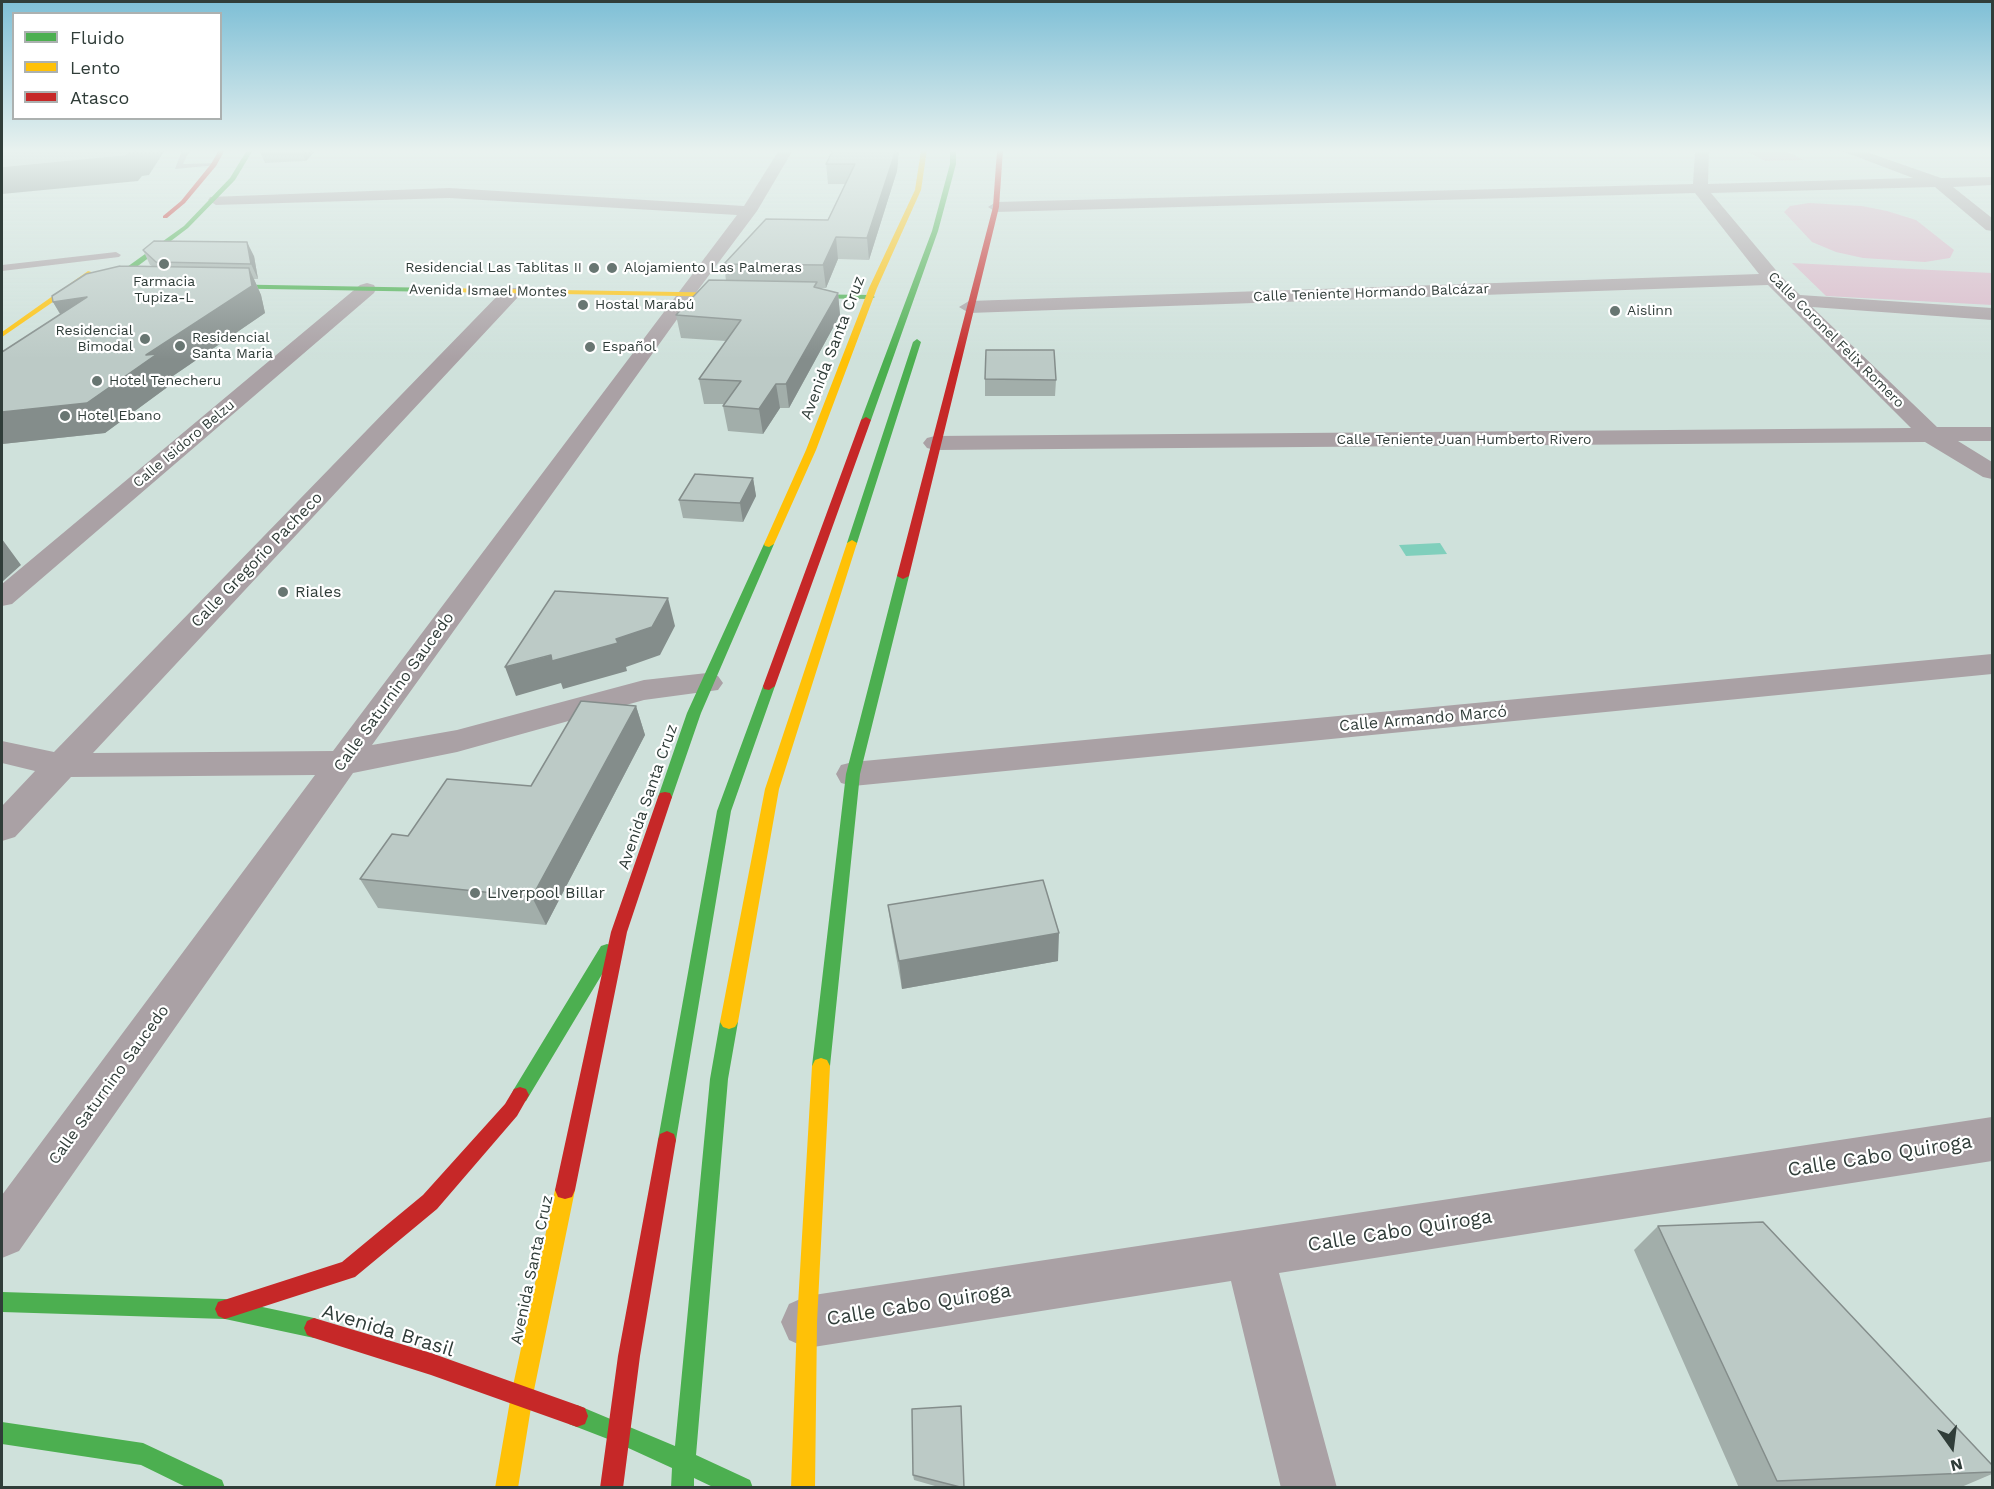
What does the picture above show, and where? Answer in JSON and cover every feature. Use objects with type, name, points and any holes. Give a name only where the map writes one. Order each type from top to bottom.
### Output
[{"type":"main road","points":[[157,224],[162,219]]},
{"type":"main road","points":[[86,300],[105,287],[133,278],[194,219]]},
{"type":"main road","name":"Avenida Santa Cruz","points":[[506,1488],[522,1395],[619,932],[694,713],[811,450],[872,293],[905,219]]},
{"type":"main road","points":[[611,1488],[617,1431],[679,1057],[724,811],[938,219]]},
{"type":"main road","points":[[803,1488],[807,1322],[823,1031],[853,774],[993,219]]},
{"type":"main road","points":[[2,335],[120,252]]},
{"type":"main road","name":"Avenida Ismael Montes","points":[[688,290],[512,292],[201,282],[750,291]]},
{"type":"main road","points":[[782,291],[872,293]]},
{"type":"main road","points":[[682,1488],[719,1078],[772,789],[922,323]]},
{"type":"main road","points":[[225,1309],[348,1270],[430,1202],[512,1110],[619,932]]},
{"type":"main road","name":"Avenida Brasil","points":[[2,1302],[225,1309],[358,1340],[522,1395],[617,1431],[742,1488]]},
{"type":"main road","points":[[2,1432],[143,1454],[214,1488]]},
{"type":"street","name":"Calle Saturnino Saucedo","points":[[2,1234],[342,763],[688,290],[742,219]]},
{"type":"street","name":"Calle Coronel Felix Romero","points":[[1724,219],[1773,279],[1932,436],[1992,472]]},
{"type":"street","name":"Calle Teniente Hormando Balcázar","points":[[969,307],[1773,279]]},
{"type":"street","name":"Calle Isidoro Belzu","points":[[2,598],[367,289]]},
{"type":"street","name":"Calle Gregorio Pacheco","points":[[2,828],[512,292]]},
{"type":"street","points":[[1796,300],[1992,314]]},
{"type":"street","name":"Calle Teniente Juan Humberto Rivero","points":[[935,443],[1992,434]]},
{"type":"street","name":"Calle Armando Marcó","points":[[853,774],[1992,664]]},
{"type":"street","points":[[2,752],[61,765],[342,763],[458,741],[644,690],[707,683]]},
{"type":"street","name":"Calle Cabo Quiroga","points":[[807,1322],[1992,1139]]},
{"type":"street","points":[[1249,1254],[1310,1488]]},
{"type":"lane","points":[[2,268],[120,252]]},
{"type":"shaded area","points":[[1791,219],[1914,219],[1954,250],[1950,258],[1925,262],[1863,258],[1836,252],[1812,242]]},
{"type":"shaded area","points":[[1792,263],[1992,273],[1992,305],[1826,296]]},
{"type":"shaded area","points":[[1440,543],[1447,554],[1406,556],[1399,545]]},
{"type":"building","points":[[766,219],[873,219],[867,238],[836,237],[823,265],[724,264]]},
{"type":"building","points":[[154,241],[247,242],[251,264],[156,262],[143,250]]},
{"type":"building","points":[[120,266],[249,268],[252,286],[146,355],[157,354],[87,403],[2,412],[2,352],[87,297],[53,302],[52,296],[86,274]]},
{"type":"building","points":[[709,280],[817,282],[814,287],[838,293],[786,384],[776,384],[759,409],[723,406],[741,381],[699,379],[741,320],[676,315]]},
{"type":"building","points":[[986,350],[1054,350],[1056,380],[985,379]]},
{"type":"building","points":[[695,474],[753,478],[740,503],[679,500]]},
{"type":"building","points":[[555,591],[668,598],[652,627],[616,639],[618,643],[552,661],[551,655],[505,667]]},
{"type":"building","points":[[581,701],[636,706],[532,897],[360,879],[392,834],[408,836],[447,779],[531,786]]},
{"type":"building","points":[[1043,880],[1059,933],[899,961],[888,905]]},
{"type":"building","points":[[1763,1222],[1992,1465],[1992,1472],[1777,1481],[1658,1226]]},
{"type":"building","points":[[961,1406],[964,1488],[913,1475],[912,1409]]},
{"type":"traffic: fast","points":[[98,292],[193,219]]},
{"type":"traffic: fast","points":[[866,420],[938,219]]},
{"type":"traffic: fast","points":[[212,286],[441,290]]},
{"type":"traffic: fast","points":[[793,296],[871,297]]},
{"type":"traffic: fast","points":[[852,543],[917,342]]},
{"type":"traffic: fast","points":[[665,797],[694,713],[769,544]]},
{"type":"traffic: fast","points":[[821,1066],[853,774],[903,576]]},
{"type":"traffic: fast","points":[[667,1140],[724,811],[769,686]]},
{"type":"traffic: fast","points":[[520,1095],[607,951]]},
{"type":"traffic: fast","points":[[682,1488],[719,1079],[729,1022]]},
{"type":"traffic: fast","points":[[2,1302],[225,1309],[314,1328]]},
{"type":"traffic: fast","points":[[577,1416],[617,1431],[742,1488]]},
{"type":"traffic: fast","points":[[2,1433],[143,1454],[214,1488]]},
{"type":"traffic: slow","points":[[769,544],[811,450],[873,288],[904,219]]},
{"type":"traffic: slow","points":[[2,335],[91,273]]},
{"type":"traffic: slow","points":[[441,290],[739,295]]},
{"type":"traffic: slow","points":[[729,1022],[772,789],[852,543]]},
{"type":"traffic: slow","points":[[803,1488],[807,1322],[821,1066]]},
{"type":"traffic: slow","points":[[506,1488],[522,1395],[565,1190]]},
{"type":"traffic: jam","points":[[903,576],[993,219]]},
{"type":"traffic: jam","points":[[769,686],[866,420]]},
{"type":"traffic: jam","points":[[565,1190],[619,932],[665,797]]},
{"type":"traffic: jam","points":[[225,1309],[348,1270],[430,1202],[511,1110],[520,1095]]},
{"type":"traffic: jam","points":[[611,1488],[629,1356],[667,1140]]},
{"type":"traffic: jam","points":[[314,1328],[431,1364],[577,1416]]},
{"type":"place","name":"Farmacia Tupiza-L","points":[[164,264]]},
{"type":"place","name":"Residencial Las Tablitas II","points":[[594,268]]},
{"type":"place","name":"Alojamiento Las Palmeras","points":[[612,268]]},
{"type":"place","name":"Hostal Marabú","points":[[583,305]]},
{"type":"place","name":"Aislinn","points":[[1615,311]]},
{"type":"place","name":"Residencial Bimodal","points":[[145,339]]},
{"type":"place","name":"Residencial Santa Maria","points":[[180,346]]},
{"type":"place","name":"Español","points":[[590,347]]},
{"type":"place","name":"Hotel Tenecheru","points":[[97,381]]},
{"type":"place","name":"Hotel Ebano","points":[[65,416]]},
{"type":"place","name":"Riales","points":[[283,592]]},
{"type":"place","name":"LIverpool Billar","points":[[475,893]]}]
